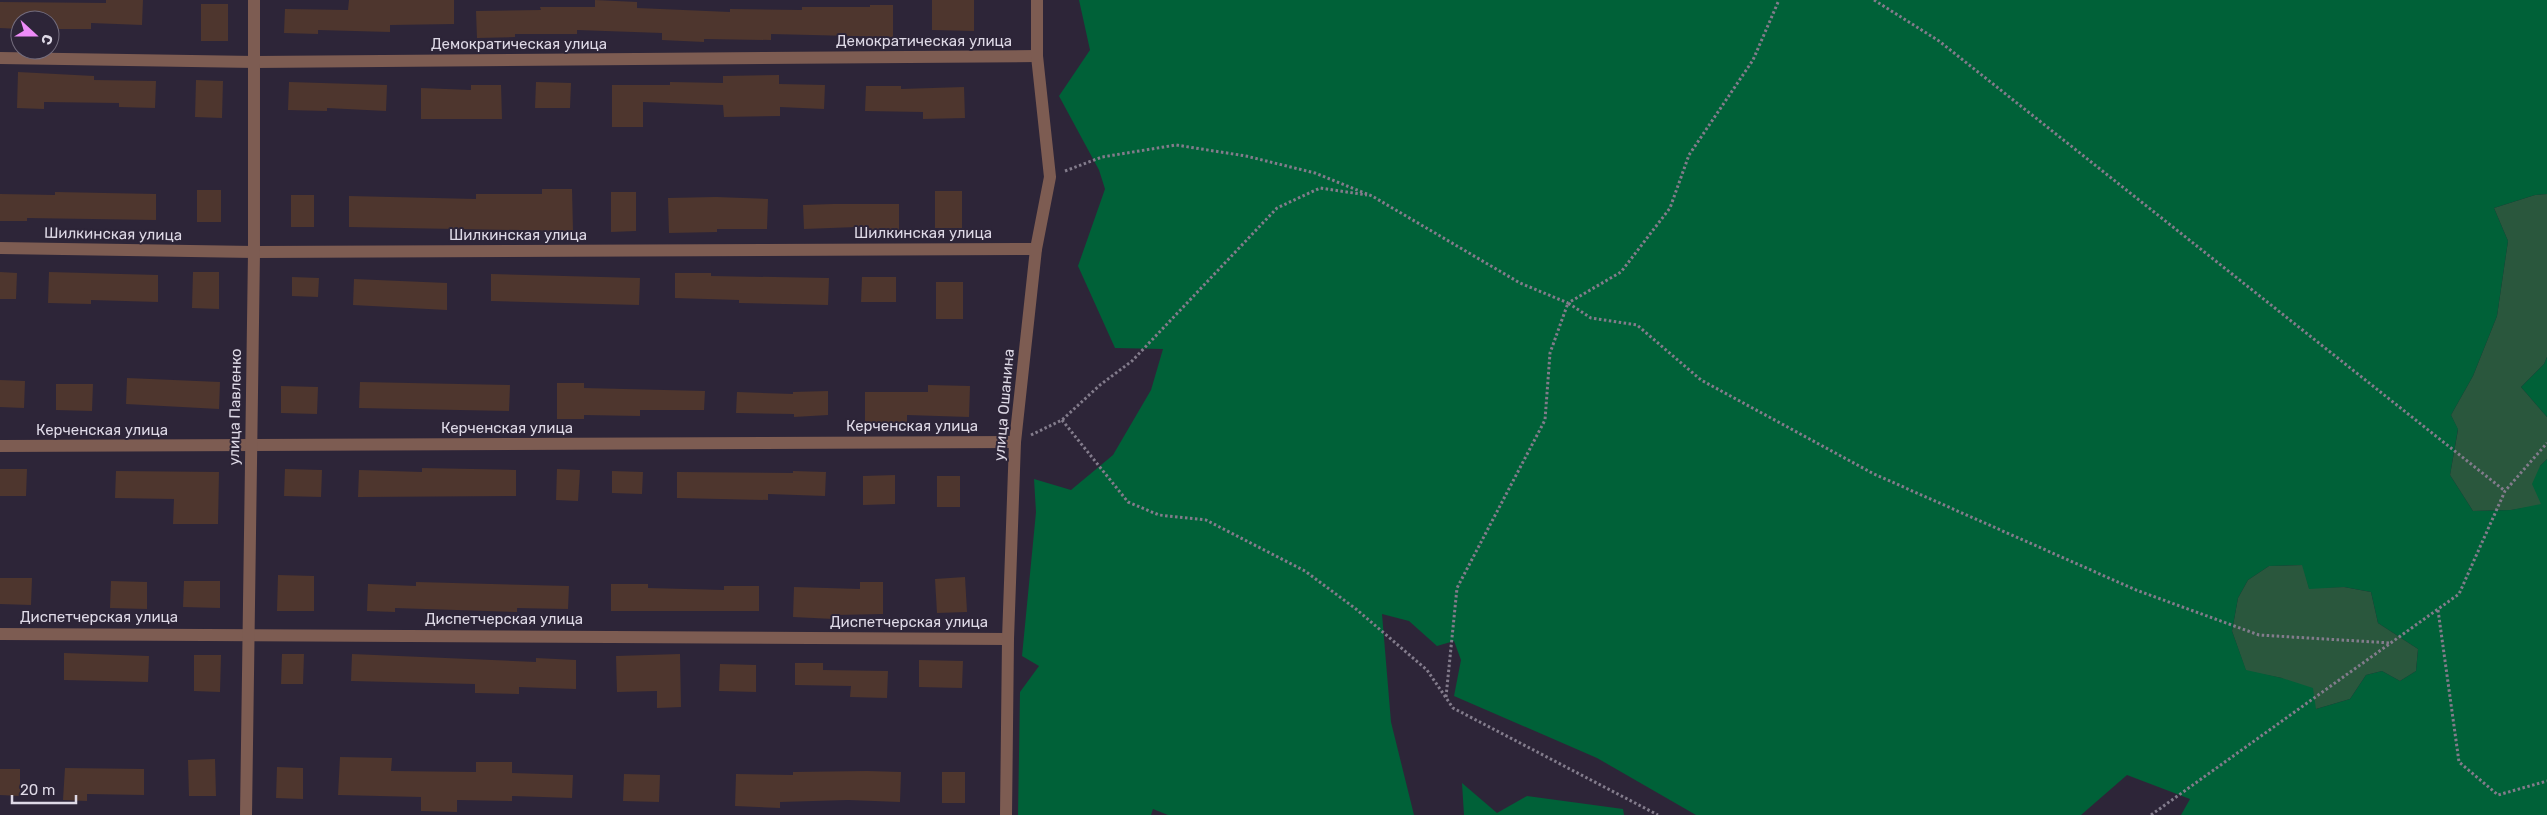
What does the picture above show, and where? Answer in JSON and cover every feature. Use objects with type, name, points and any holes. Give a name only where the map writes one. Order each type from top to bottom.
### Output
[{"type":"street","name":"улица Павленко","points":[[246,815],[254,252],[254,0]]},
{"type":"street","name":"улица Ошанина","points":[[1006,815],[1008,639],[1015,442],[1036,249],[1050,177],[1038,56],[1037,0]]},
{"type":"street","name":"Демократическая улица","points":[[0,58],[255,62],[1038,56]]},
{"type":"street","name":"Шилкинская улица","points":[[0,248],[254,252],[1036,249]]},
{"type":"street","name":"Керченская улица","points":[[0,446],[1015,442]]},
{"type":"street","name":"Диспетчерская улица","points":[[0,634],[1008,639]]},
{"type":"path","points":[[1446,697],[1458,588],[1545,420],[1550,353],[1568,303],[1621,272],[1670,208],[1689,155],[1753,60],[1779,0]]},
{"type":"path","points":[[1874,0],[1939,41],[2505,491]]},
{"type":"path","points":[[1050,177],[1102,157],[1176,145],[1246,156],[1306,171],[1372,196],[1520,283],[1568,303],[1591,318],[1638,325],[1701,380],[1874,474],[2136,590],[2259,635],[2392,643]]},
{"type":"path","points":[[1015,442],[1062,420],[1100,385],[1132,360],[1277,208],[1320,188],[1372,196]]},
{"type":"path","points":[[1062,420],[1128,502],[1159,515],[1206,520],[1305,571],[1356,609],[1428,670],[1453,708],[1658,815]]},
{"type":"path","points":[[2151,815],[2459,594],[2505,491],[2547,443]]},
{"type":"path","points":[[2438,610],[2459,762],[2498,795],[2547,781]]},
{"type":"green space","points":[[1079,0],[2547,0],[2547,194],[2535,195],[2494,208],[2508,241],[2497,316],[2473,376],[2451,415],[2458,429],[2450,475],[2473,511],[2511,510],[2541,504],[2532,484],[2540,466],[2547,459],[2547,815],[2181,815],[2190,799],[2127,775],[2081,815],[1696,815],[1597,758],[1454,696],[1461,660],[1454,641],[1437,646],[1409,621],[1382,614],[1391,722],[1414,815],[1168,815],[1153,809],[1151,815],[1018,815],[1020,692],[1039,666],[1022,656],[1036,512],[1034,479],[1071,490],[1113,455],[1151,390],[1163,349],[1115,348],[1078,266],[1105,189],[1099,170],[1059,96],[1090,50]],"holes":[[[2302,565],[2309,589],[2344,587],[2371,592],[2378,623],[2418,649],[2416,671],[2400,681],[2382,671],[2366,675],[2350,699],[2316,709],[2313,688],[2282,678],[2246,670],[2232,631],[2238,598],[2248,580],[2269,566]]]},
{"type":"green space","points":[[2547,194],[2547,357],[2544,364],[2521,387],[2547,417],[2547,459],[2540,466],[2542,505],[2511,510],[2473,511],[2450,475],[2458,430],[2451,415],[2473,376],[2497,316],[2508,241],[2494,208],[2535,195]]},
{"type":"green space","points":[[2547,357],[2547,417],[2521,387],[2544,364]]},
{"type":"green space","points":[[2303,565],[2309,588],[2344,587],[2371,592],[2378,623],[2418,649],[2416,671],[2400,681],[2382,671],[2366,675],[2350,699],[2316,709],[2282,678],[2246,671],[2232,631],[2238,598],[2248,580],[2269,566]]},
{"type":"green space","points":[[1462,783],[1497,813],[1527,796],[1623,809],[1624,815],[1464,815]]},
{"type":"building","points":[[106,0],[143,0],[142,25],[91,23],[91,29],[60,29],[60,10],[10,10],[10,28],[0,28],[0,2],[106,3]]},
{"type":"building","points":[[349,0],[454,0],[454,24],[390,25],[390,32],[318,30],[318,34],[284,33],[285,9],[348,10]]},
{"type":"building","points":[[595,0],[637,2],[637,8],[730,12],[730,9],[802,10],[802,7],[893,5],[893,37],[771,34],[771,40],[704,39],[704,42],[662,40],[662,33],[577,30],[577,34],[515,34],[515,37],[477,38],[476,11],[541,10],[540,7],[595,7]]},
{"type":"building","points":[[932,0],[974,0],[974,31],[932,30]]},
{"type":"building","points":[[201,4],[228,4],[228,41],[201,41]]},
{"type":"building","points":[[18,72],[94,76],[94,80],[156,81],[155,108],[119,107],[119,103],[44,102],[44,109],[17,108]]},
{"type":"building","points":[[779,75],[779,84],[825,85],[824,109],[780,107],[780,116],[724,117],[723,105],[643,102],[643,127],[612,127],[612,85],[670,85],[670,82],[723,83],[723,76]]},
{"type":"building","points":[[196,80],[223,81],[222,118],[195,117]]},
{"type":"building","points":[[289,82],[387,85],[386,111],[327,108],[327,111],[288,110]]},
{"type":"building","points":[[536,82],[571,83],[570,108],[535,108]]},
{"type":"building","points":[[471,85],[501,85],[502,119],[421,119],[421,88],[471,90]]},
{"type":"building","points":[[866,86],[901,86],[901,89],[964,87],[965,118],[923,119],[923,112],[865,111]]},
{"type":"building","points":[[542,189],[572,189],[573,231],[349,227],[349,196],[476,199],[476,194],[542,194]]},
{"type":"building","points":[[197,190],[221,190],[221,222],[197,222]]},
{"type":"building","points":[[935,191],[962,191],[962,228],[935,228]]},
{"type":"building","points":[[55,192],[156,194],[156,220],[27,218],[27,221],[0,221],[0,194],[55,195]]},
{"type":"building","points":[[611,192],[636,192],[636,231],[611,232]]},
{"type":"building","points":[[291,195],[314,195],[314,227],[291,227]]},
{"type":"building","points":[[668,198],[768,199],[767,229],[717,229],[717,232],[669,233]]},
{"type":"building","points":[[899,204],[899,230],[857,230],[857,227],[804,229],[803,205]]},
{"type":"building","points":[[0,272],[17,273],[16,299],[0,299]]},
{"type":"building","points":[[49,272],[158,275],[158,302],[91,300],[91,304],[48,303]]},
{"type":"building","points":[[193,272],[219,272],[219,309],[192,308]]},
{"type":"building","points":[[675,273],[711,273],[711,276],[829,278],[828,305],[739,303],[739,300],[675,298]]},
{"type":"building","points":[[491,274],[640,278],[639,305],[491,301]]},
{"type":"building","points":[[292,277],[319,278],[318,297],[292,296]]},
{"type":"building","points":[[862,277],[896,277],[896,302],[861,302]]},
{"type":"building","points":[[354,279],[447,283],[447,310],[353,305]]},
{"type":"building","points":[[936,282],[963,282],[963,319],[936,319]]},
{"type":"building","points":[[127,378],[220,382],[219,409],[126,404]]},
{"type":"building","points":[[0,380],[25,381],[24,408],[0,407]]},
{"type":"building","points":[[360,382],[510,385],[509,411],[359,408]]},
{"type":"building","points":[[557,383],[584,383],[584,388],[705,391],[704,410],[640,410],[640,416],[584,415],[584,419],[557,419]]},
{"type":"building","points":[[56,384],[93,384],[92,411],[56,410]]},
{"type":"building","points":[[928,385],[970,386],[969,417],[907,415],[907,423],[865,423],[865,392],[928,392]]},
{"type":"building","points":[[281,386],[318,387],[317,414],[281,413]]},
{"type":"building","points":[[828,391],[828,415],[794,417],[794,414],[736,413],[737,392],[793,394],[793,392]]},
{"type":"building","points":[[422,468],[516,470],[516,496],[358,497],[359,470],[422,472]]},
{"type":"building","points":[[0,469],[27,469],[26,496],[0,496]]},
{"type":"building","points":[[285,469],[322,470],[321,497],[284,496]]},
{"type":"building","points":[[557,469],[580,470],[578,501],[556,500]]},
{"type":"building","points":[[116,471],[219,472],[218,524],[173,524],[174,499],[115,498]]},
{"type":"building","points":[[612,471],[643,472],[642,494],[612,493]]},
{"type":"building","points":[[793,471],[826,472],[825,496],[768,494],[768,500],[677,498],[677,472],[793,473]]},
{"type":"building","points":[[895,475],[895,504],[863,505],[863,476]]},
{"type":"building","points":[[937,476],[960,476],[960,507],[937,507]]},
{"type":"building","points":[[278,575],[314,576],[314,611],[277,611]]},
{"type":"building","points":[[965,577],[967,612],[937,613],[935,579]]},
{"type":"building","points":[[0,578],[32,578],[31,605],[0,604]]},
{"type":"building","points":[[111,581],[147,582],[147,609],[110,608]]},
{"type":"building","points":[[184,581],[220,581],[220,608],[183,607]]},
{"type":"building","points":[[416,582],[569,586],[568,609],[517,608],[517,612],[395,608],[395,612],[367,611],[368,584],[416,586]]},
{"type":"building","points":[[860,582],[883,582],[883,614],[835,615],[834,619],[793,617],[794,587],[860,589]]},
{"type":"building","points":[[611,584],[648,584],[648,588],[724,590],[724,586],[759,586],[759,611],[611,611]]},
{"type":"building","points":[[64,653],[149,656],[148,682],[64,680]]},
{"type":"building","points":[[282,654],[304,654],[303,684],[281,684]]},
{"type":"building","points":[[352,654],[536,662],[536,658],[576,660],[576,689],[519,687],[519,694],[475,693],[475,684],[351,681]]},
{"type":"building","points":[[680,654],[681,707],[657,708],[657,691],[617,692],[616,656]]},
{"type":"building","points":[[194,655],[221,655],[220,692],[194,691]]},
{"type":"building","points":[[919,660],[963,661],[962,688],[919,687]]},
{"type":"building","points":[[795,663],[823,663],[823,670],[888,671],[887,698],[850,697],[851,686],[795,685]]},
{"type":"building","points":[[720,664],[756,665],[756,692],[719,691]]},
{"type":"building","points":[[340,757],[392,758],[391,771],[476,772],[476,762],[512,762],[512,773],[573,775],[572,798],[512,796],[512,801],[457,800],[457,812],[421,811],[421,797],[338,795]]},
{"type":"building","points":[[215,759],[216,796],[189,796],[188,760]]},
{"type":"building","points":[[277,767],[303,768],[303,799],[276,798]]},
{"type":"building","points":[[65,768],[144,769],[144,795],[87,794],[87,801],[63,800]]},
{"type":"building","points":[[0,769],[20,769],[20,796],[0,795]]},
{"type":"building","points":[[793,772],[901,772],[900,802],[848,800],[780,802],[780,808],[735,806],[736,774],[793,775]]},
{"type":"building","points":[[942,772],[965,772],[965,803],[942,803]]},
{"type":"building","points":[[624,774],[660,775],[659,802],[623,801]]}]
